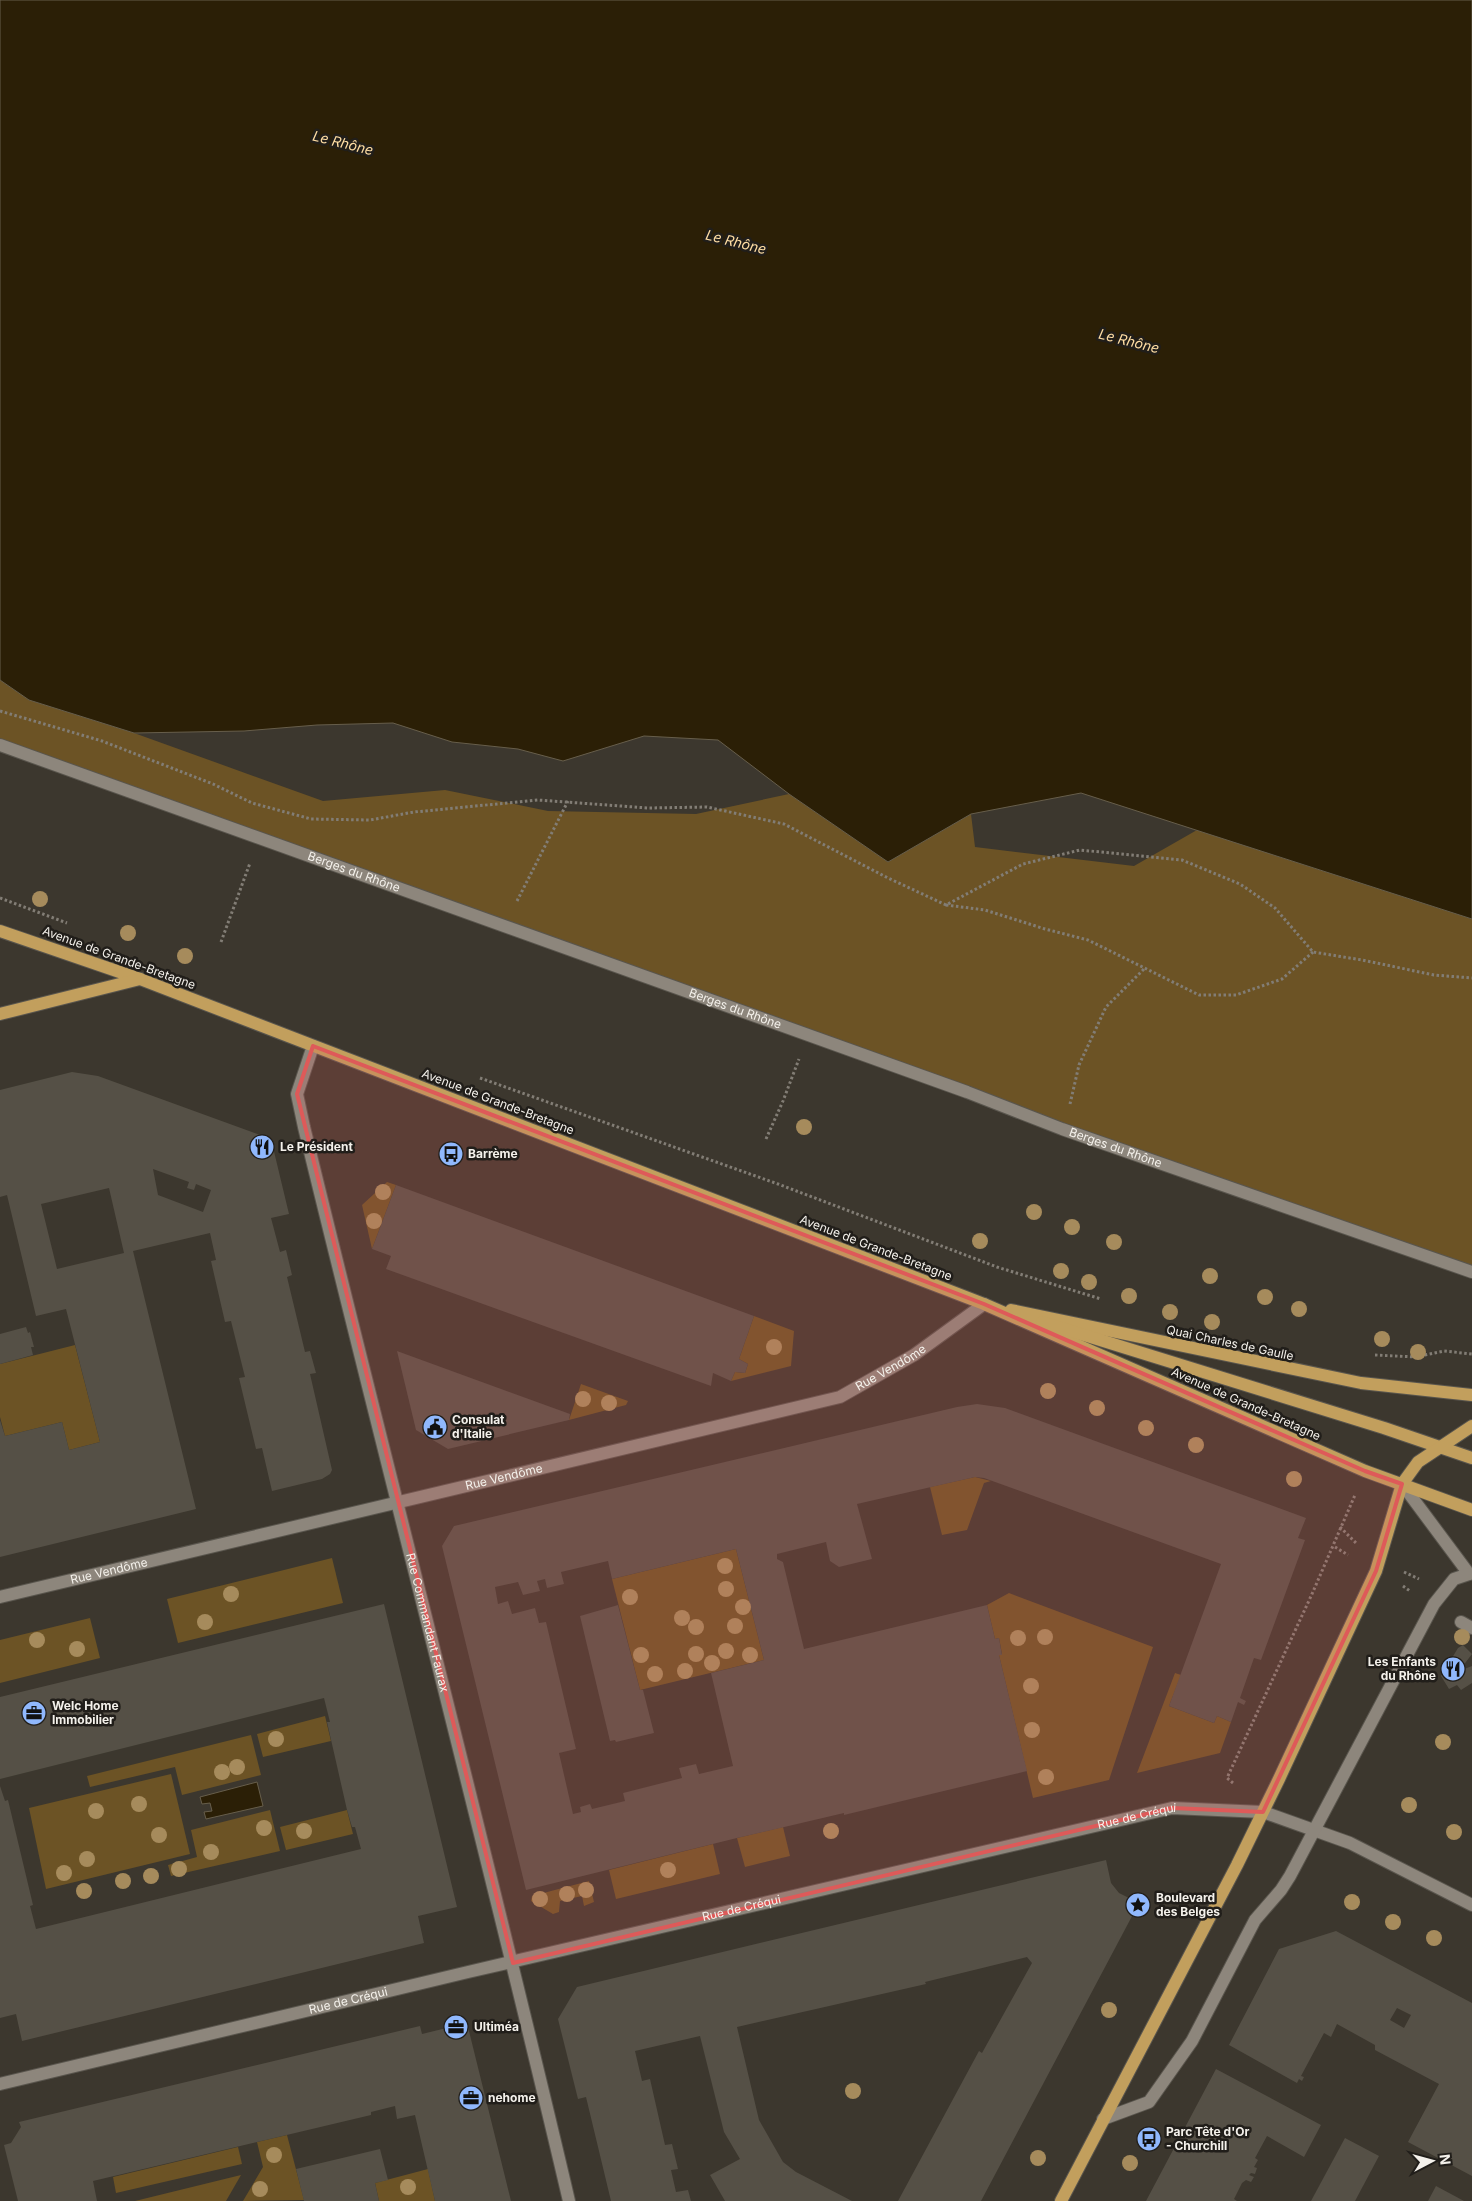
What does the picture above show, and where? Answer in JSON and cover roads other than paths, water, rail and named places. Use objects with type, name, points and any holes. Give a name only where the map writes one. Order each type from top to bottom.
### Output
[{"type":"main road","name":"Avenue de Grande-Bretagne","points":[[0,931],[140,979],[984,1304],[1365,1471],[1472,1510]]},
{"type":"main road","points":[[0,1014],[140,979]]},
{"type":"main road","name":"Avenue de Grande-Bretagne","points":[[984,1304],[1472,1458]]},
{"type":"main road","name":"Quai Charles de Gaulle","points":[[984,1304],[1314,1375],[1374,1385],[1472,1395]]},
{"type":"main road","points":[[1061,2201],[1263,1812],[1376,1572],[1402,1484],[1418,1462],[1472,1426]]},
{"type":"street","name":"Berges du Rhône","points":[[0,745],[968,1092],[1071,1132],[1472,1272]]},
{"type":"street","name":"Rue Commandant Faurax","points":[[313,1046],[297,1094],[396,1503],[513,1963],[569,2201]]},
{"type":"street","name":"Rue Vendôme","points":[[0,1597],[702,1428],[840,1397],[914,1355],[984,1304]]},
{"type":"street","points":[[1104,2119],[1149,2102],[1192,2041],[1255,1920],[1281,1890],[1315,1830],[1434,1604],[1454,1579],[1470,1574],[1402,1484]]},
{"type":"street","name":"Rue de Créqui","points":[[0,2084],[1172,1808],[1263,1812],[1350,1843],[1472,1905]]},
{"type":"water","name":"Le Rhône","points":[[0,0],[1472,0],[1472,919],[1081,793],[971,814],[888,862],[789,794],[718,740],[644,736],[563,761],[518,749],[452,742],[393,723],[317,725],[244,731],[134,733],[29,700],[0,680]]},
{"type":"water","points":[[257,1782],[263,1806],[206,1819],[204,1812],[212,1811],[210,1803],[202,1804],[200,1797]]},
{"type":"place","name":"Le Président","points":[[262,1147]]},
{"type":"place","name":"Barrème","points":[[451,1154]]},
{"type":"place","name":"Consulat d'Italie","points":[[435,1427]]},
{"type":"place","name":"Les Enfants du Rhône","points":[[1453,1669]]},
{"type":"place","name":"Welc Home Immobilier","points":[[34,1713]]},
{"type":"place","name":"Boulevard des Belges","points":[[1138,1905]]},
{"type":"place","name":"Ultiméa","points":[[456,2027]]},
{"type":"place","name":"nehome","points":[[471,2098]]},
{"type":"place","name":"Parc Tête d'Or - Churchill","points":[[1149,2139]]}]
